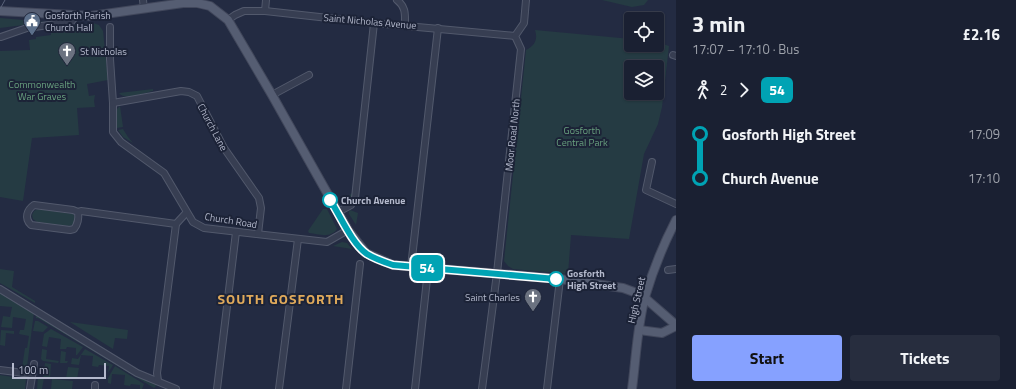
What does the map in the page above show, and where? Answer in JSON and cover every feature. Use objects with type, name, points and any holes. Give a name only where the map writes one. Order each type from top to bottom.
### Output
[{"type":"main road","points":[[2,11],[91,16],[183,3],[197,3],[210,6],[228,20],[350,234],[366,253],[393,265],[560,279],[623,288],[645,298],[676,326],[662,333],[639,330]]},
{"type":"main road","name":"High Street","points":[[632,389],[639,330],[645,298],[656,261],[676,220]]},
{"type":"street","points":[[143,0],[144,9]]},
{"type":"street","points":[[264,11],[266,0]]},
{"type":"street","points":[[397,0],[403,6],[405,13],[405,24]]},
{"type":"street","points":[[515,36],[524,24],[526,0]]},
{"type":"street","name":"Saint Nicholas Avenue","points":[[228,20],[244,11],[264,11],[515,36]]},
{"type":"street","points":[[1,37],[27,28],[71,22],[76,16]]},
{"type":"street","points":[[338,212],[351,205],[355,198],[374,23]]},
{"type":"street","name":"Church Road","points":[[110,27],[113,132],[121,142],[164,173],[177,194],[186,213],[193,222],[204,228],[327,242],[350,234]]},
{"type":"street","points":[[412,267],[438,28]]},
{"type":"street","name":"Moor Road North","points":[[482,389],[497,273],[521,49],[515,36]]},
{"type":"street","points":[[272,95],[309,74]]},
{"type":"street","name":"Church Lane","points":[[113,103],[181,90],[197,96],[224,148],[259,198],[261,208],[258,234]]},
{"type":"street","points":[[652,162],[646,190],[676,204]]},
{"type":"street","points":[[78,212],[79,216],[77,225],[74,229],[70,230],[31,225],[27,221],[28,210],[34,205],[176,224]]},
{"type":"street","points":[[158,381],[157,373],[176,224],[186,213]]},
{"type":"street","points":[[217,389],[236,232]]},
{"type":"street","points":[[279,389],[298,239]]},
{"type":"street","points":[[346,389],[360,264]]},
{"type":"street","points":[[668,270],[676,269]]},
{"type":"street","points":[[415,389],[427,279]]},
{"type":"street","points":[[548,389],[560,279]]},
{"type":"street","points":[[0,289],[137,373],[176,389]]},
{"type":"street","points":[[30,389],[34,364]]},
{"type":"street","points":[[0,370],[32,374]]},
{"type":"green space","points":[[602,0],[648,0],[644,5],[632,7]]},
{"type":"green space","points":[[0,18],[47,22],[0,28]]},
{"type":"green space","name":"Commonwealth War Graves","points":[[93,23],[99,25],[103,31],[108,80],[87,84],[89,96],[95,95],[95,107],[77,108],[79,135],[32,138],[23,201],[0,197],[0,51],[30,50],[29,40],[36,39],[36,37],[51,35],[50,28]]},
{"type":"green space","name":"Gosforth Central Park","points":[[535,30],[624,38],[624,52],[664,52],[664,44],[669,46],[664,90],[664,60],[624,60],[624,100],[663,100],[658,124],[644,154],[629,239],[571,235],[568,274],[513,269],[504,261],[526,50],[534,44],[536,39]]},
{"type":"green space","points":[[153,89],[153,91],[140,95],[126,96],[119,93]]},
{"type":"green space","points":[[120,106],[123,127],[117,128],[116,110]]},
{"type":"green space","points":[[123,129],[133,143],[123,137],[118,130]]},
{"type":"green space","points":[[354,190],[353,197],[349,203],[344,204],[342,199],[351,194]]},
{"type":"green space","points":[[38,209],[73,214],[75,222],[68,226],[37,222],[33,219],[32,215],[34,211]]},
{"type":"green space","points":[[323,209],[327,209],[337,229],[328,235],[309,233],[308,231]]},
{"type":"green space","points":[[350,210],[358,213],[356,225],[349,214]]},
{"type":"green space","points":[[342,242],[347,243],[352,249],[333,246]]},
{"type":"green space","points":[[0,269],[14,271],[12,287],[35,301],[35,303],[0,283]]},
{"type":"green space","points":[[0,293],[34,312],[27,367],[22,368],[25,348],[27,348],[29,336],[19,334],[20,330],[24,330],[26,319],[13,317],[12,328],[1,327],[3,316],[10,317],[12,307],[0,306]]},
{"type":"green space","points":[[39,315],[137,375],[157,385],[154,388],[36,318],[36,316]]},
{"type":"green space","points":[[35,321],[38,321],[48,327],[43,332],[33,331]]},
{"type":"green space","points":[[70,322],[128,330],[127,339],[115,338],[113,349]]},
{"type":"green space","points":[[51,329],[83,347],[77,355],[76,348],[67,347],[66,349],[60,349],[61,339],[49,337],[47,347],[42,346],[44,334]]},
{"type":"green space","points":[[1,330],[14,331],[14,334],[6,333],[5,346],[0,345]]},
{"type":"green space","points":[[42,349],[47,350],[46,359],[59,361],[58,363],[43,361],[41,359]]},
{"type":"green space","points":[[85,349],[113,365],[108,373],[109,366],[92,366],[93,356],[81,355],[79,365],[71,364],[72,358],[78,359]]},
{"type":"green space","points":[[61,351],[66,352],[65,361],[68,361],[67,363],[60,363]]},
{"type":"green space","points":[[45,363],[51,364],[50,379],[44,378],[42,389],[37,389],[38,377],[43,378]]},
{"type":"green space","points":[[115,366],[144,384],[142,389],[140,389],[140,385],[124,385],[125,375],[112,374],[111,384],[108,383],[108,378]]},
{"type":"green space","points":[[68,367],[79,368],[77,379],[66,378]]},
{"type":"green space","points":[[0,375],[26,379],[25,389],[0,389]]},
{"type":"green space","points":[[52,379],[73,381],[72,389],[51,389]]},
{"type":"tram line","points":[[0,9],[5,0]]},
{"type":"bus line","name":"54","points":[[330,200],[352,238],[366,253],[384,262],[393,265],[556,279]]},
{"type":"place","name":"Gosforth Parish Church Hall","points":[[32,36]]},
{"type":"place","name":"St Nicholas","points":[[67,66]]},
{"type":"place","name":"Church Avenue","points":[[330,200]]},
{"type":"place","name":"Gosforth High Street","points":[[556,279]]},
{"type":"place","name":"Saint Charles","points":[[533,312]]},
{"type":"district","name":"SOUTH GOSFORTH","points":[[281,299]]}]
